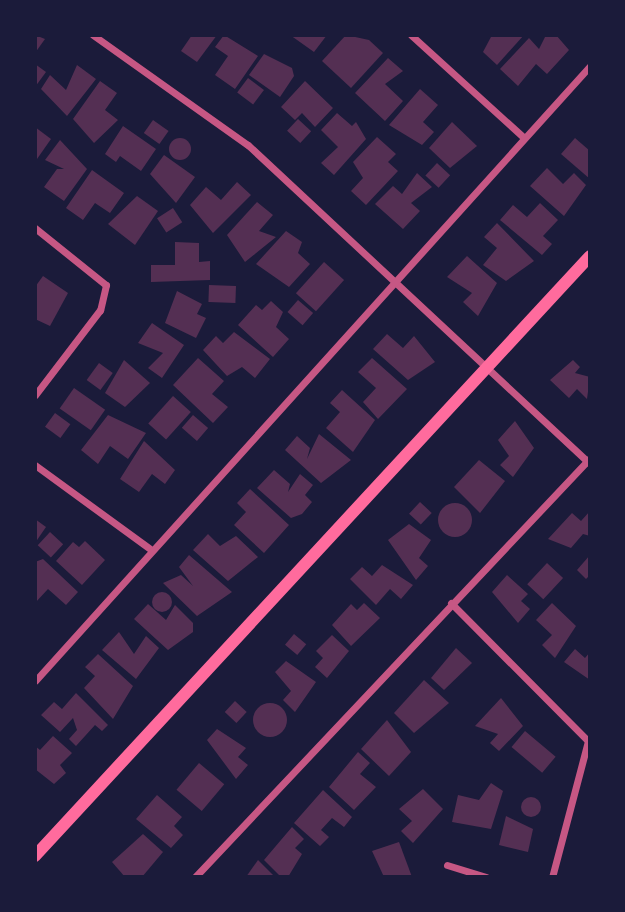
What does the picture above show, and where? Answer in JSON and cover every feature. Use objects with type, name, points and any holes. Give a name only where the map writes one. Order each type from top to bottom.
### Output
[{"type":"main road","points":[[35,856],[590,256]]},
{"type":"street","points":[[93,35],[248,145],[393,284],[589,461],[451,603],[195,877]]},
{"type":"street","points":[[411,35],[522,136]]},
{"type":"street","points":[[35,681],[150,549],[393,284],[522,136],[590,66]]},
{"type":"street","points":[[35,228],[106,285],[100,310],[35,394]]},
{"type":"street","points":[[35,465],[150,549]]},
{"type":"street","points":[[451,603],[588,741],[552,877]]},
{"type":"street","points":[[447,866],[486,877]]},
{"type":"building","points":[[35,35],[45,39],[35,53]]},
{"type":"building","points":[[192,35],[217,35],[197,62],[181,51]]},
{"type":"building","points":[[224,35],[258,56],[235,89],[215,75],[228,56],[215,47]]},
{"type":"building","points":[[290,35],[327,35],[314,52]]},
{"type":"building","points":[[346,35],[369,40],[383,53],[351,88],[322,61]]},
{"type":"building","points":[[492,35],[524,35],[497,65],[483,52]]},
{"type":"building","points":[[546,35],[556,35],[569,50],[547,74],[536,64],[518,86],[500,69],[529,38],[539,49]]},
{"type":"building","points":[[264,54],[292,68],[294,76],[280,97],[249,75]]},
{"type":"building","points":[[388,58],[403,71],[385,84],[403,101],[385,121],[355,93]]},
{"type":"building","points":[[35,64],[46,72],[35,87]]},
{"type":"building","points":[[77,65],[96,79],[67,116],[41,89],[50,75],[66,90]]},
{"type":"building","points":[[248,78],[264,90],[253,104],[237,92]]},
{"type":"building","points":[[100,81],[117,93],[105,110],[118,120],[94,143],[73,119]]},
{"type":"building","points":[[305,81],[333,108],[315,127],[302,113],[295,120],[281,107]]},
{"type":"building","points":[[420,89],[438,105],[423,122],[434,132],[422,145],[389,125]]},
{"type":"building","points":[[337,113],[352,126],[356,122],[366,139],[334,175],[321,163],[338,147],[321,130]]},
{"type":"building","points":[[298,119],[311,131],[300,143],[287,131]]},
{"type":"building","points":[[153,120],[169,131],[159,144],[144,133]]},
{"type":"building","points":[[452,122],[477,146],[450,168],[429,148]]},
{"type":"building","points":[[123,126],[156,149],[141,171],[120,156],[116,162],[105,154]]},
{"type":"building","points":[[35,127],[51,139],[37,159],[35,157]]},
{"type":"building","points":[[377,137],[396,154],[388,162],[398,171],[366,205],[351,191],[363,178],[353,162]]},
{"type":"building","points":[[180,138],[188,141],[191,149],[188,157],[180,160],[172,157],[169,149],[172,141]]},
{"type":"building","points":[[575,138],[590,151],[590,179],[561,154]]},
{"type":"building","points":[[60,140],[87,169],[64,201],[44,187],[57,169],[64,169],[45,160]]},
{"type":"building","points":[[164,155],[195,177],[176,203],[150,174]]},
{"type":"building","points":[[437,163],[450,175],[439,188],[425,175]]},
{"type":"building","points":[[547,168],[563,184],[574,173],[586,185],[564,216],[530,186]]},
{"type":"building","points":[[92,170],[124,193],[110,213],[95,203],[83,220],[66,208]]},
{"type":"building","points":[[417,173],[432,187],[411,203],[420,211],[403,229],[375,204],[393,186],[402,194]]},
{"type":"building","points":[[237,182],[251,195],[213,233],[190,205],[206,187],[221,200]]},
{"type":"building","points":[[137,196],[158,211],[135,245],[108,224]]},
{"type":"building","points":[[257,202],[273,215],[259,231],[276,237],[245,262],[227,235]]},
{"type":"building","points":[[540,203],[558,220],[543,236],[552,244],[542,255],[500,220],[513,205],[527,217]]},
{"type":"building","points":[[173,208],[182,222],[166,233],[157,218]]},
{"type":"building","points":[[497,223],[534,261],[506,281],[483,265],[497,248],[484,237]]},
{"type":"building","points":[[286,231],[302,242],[298,253],[310,264],[289,287],[256,264]]},
{"type":"building","points":[[175,242],[199,243],[199,262],[210,261],[210,280],[151,282],[151,265],[175,265]]},
{"type":"building","points":[[467,256],[497,283],[478,316],[463,302],[472,293],[447,277]]},
{"type":"building","points":[[324,262],[344,280],[316,311],[296,293]]},
{"type":"building","points":[[43,276],[68,293],[50,326],[35,319],[35,287]]},
{"type":"building","points":[[209,285],[236,286],[235,303],[208,302]]},
{"type":"building","points":[[177,291],[202,304],[197,314],[206,318],[196,338],[165,323]]},
{"type":"building","points":[[298,300],[313,313],[303,325],[288,312]]},
{"type":"building","points":[[271,301],[283,312],[276,327],[289,339],[273,357],[238,325],[256,305],[262,310]]},
{"type":"building","points":[[152,323],[184,345],[162,378],[148,368],[163,353],[138,343]]},
{"type":"building","points":[[234,332],[270,359],[255,378],[242,367],[227,376],[203,350],[216,336],[223,343]]},
{"type":"building","points":[[387,334],[403,348],[414,336],[435,362],[408,380],[373,349]]},
{"type":"building","points":[[198,358],[224,381],[212,394],[228,407],[213,423],[173,385]]},
{"type":"building","points":[[372,358],[407,389],[378,419],[363,402],[376,388],[358,372]]},
{"type":"building","points":[[124,360],[150,383],[125,407],[105,393]]},
{"type":"building","points":[[573,360],[580,367],[575,373],[590,377],[587,399],[577,389],[569,398],[550,380]]},
{"type":"building","points":[[99,363],[113,373],[100,390],[87,380]]},
{"type":"building","points":[[74,388],[105,410],[91,430],[60,408]]},
{"type":"building","points":[[342,390],[375,420],[353,452],[326,428],[340,412],[330,403]]},
{"type":"building","points":[[173,396],[191,412],[166,440],[148,423]]},
{"type":"building","points":[[55,413],[70,424],[60,438],[45,427]]},
{"type":"building","points":[[108,415],[146,433],[128,459],[110,446],[98,464],[81,450]]},
{"type":"building","points":[[193,415],[208,428],[197,441],[182,428]]},
{"type":"building","points":[[515,421],[534,448],[513,477],[500,465],[509,456],[498,440]]},
{"type":"building","points":[[319,434],[351,460],[321,483],[285,450],[297,436],[310,448],[307,459]]},
{"type":"building","points":[[144,441],[175,470],[165,484],[152,474],[139,492],[120,479]]},
{"type":"building","points":[[479,460],[505,481],[480,513],[454,487]]},
{"type":"building","points":[[274,470],[290,484],[288,492],[300,474],[313,485],[305,495],[312,502],[302,514],[291,518],[257,488]]},
{"type":"building","points":[[250,489],[289,525],[264,553],[234,525],[246,512],[237,503]]},
{"type":"building","points":[[420,502],[432,513],[421,525],[409,514]]},
{"type":"building","points":[[455,503],[467,508],[472,520],[467,532],[455,537],[443,532],[438,520],[443,508]]},
{"type":"building","points":[[590,511],[590,536],[583,534],[571,548],[548,539],[572,513],[581,521]]},
{"type":"building","points":[[35,519],[46,527],[35,543]]},
{"type":"building","points":[[409,524],[431,540],[419,558],[428,566],[416,580],[388,540]]},
{"type":"building","points":[[50,532],[63,544],[51,557],[38,545]]},
{"type":"building","points":[[208,534],[220,546],[236,536],[258,557],[228,581],[193,550]]},
{"type":"building","points":[[85,541],[105,560],[82,585],[56,561],[73,542],[79,547]]},
{"type":"building","points":[[189,555],[232,592],[197,616],[163,583],[181,575],[193,586],[179,567]]},
{"type":"building","points":[[590,555],[590,575],[586,579],[577,570]]},
{"type":"building","points":[[43,559],[78,592],[66,605],[48,589],[35,603],[35,562]]},
{"type":"building","points":[[547,563],[563,578],[543,599],[527,584]]},
{"type":"building","points":[[382,565],[413,585],[401,599],[390,589],[376,605],[350,579],[362,567],[372,576]]},
{"type":"building","points":[[507,575],[528,594],[521,601],[530,609],[518,623],[492,592]]},
{"type":"building","points":[[162,592],[169,595],[172,602],[169,609],[162,612],[155,609],[152,602],[155,595]]},
{"type":"building","points":[[364,603],[380,618],[351,646],[332,625],[351,604],[357,610]]},
{"type":"building","points":[[552,603],[576,626],[555,658],[542,645],[552,635],[536,620]]},
{"type":"building","points":[[148,604],[166,620],[175,605],[193,623],[193,632],[168,650],[134,619]]},
{"type":"building","points":[[119,632],[134,654],[146,636],[159,648],[136,679],[102,650]]},
{"type":"building","points":[[294,634],[306,644],[297,655],[285,645]]},
{"type":"building","points":[[332,635],[349,651],[327,678],[315,667],[323,658],[316,651]]},
{"type":"building","points":[[456,648],[472,663],[444,690],[431,678]]},
{"type":"building","points":[[575,649],[585,658],[590,652],[590,680],[564,662]]},
{"type":"building","points":[[98,654],[133,686],[113,719],[84,688],[95,676],[85,667]]},
{"type":"building","points":[[286,661],[316,682],[295,712],[283,700],[291,691],[275,672]]},
{"type":"building","points":[[424,680],[449,703],[414,733],[394,713]]},
{"type":"building","points":[[76,693],[108,725],[102,731],[95,725],[76,746],[69,739],[77,730],[73,718],[60,732],[41,715],[54,702],[62,709]]},
{"type":"building","points":[[501,698],[523,726],[499,751],[490,743],[498,734],[475,726]]},
{"type":"building","points":[[235,701],[247,712],[236,723],[225,712]]},
{"type":"building","points":[[270,703],[282,708],[287,720],[282,732],[270,737],[258,732],[253,720],[258,708]]},
{"type":"building","points":[[387,720],[411,752],[389,776],[361,749]]},
{"type":"building","points":[[217,729],[246,748],[238,757],[248,765],[236,779],[207,740]]},
{"type":"building","points":[[525,731],[556,757],[542,773],[512,747]]},
{"type":"building","points":[[53,736],[72,753],[60,765],[66,773],[54,784],[35,769],[35,746],[40,750]]},
{"type":"building","points":[[358,752],[370,763],[360,774],[376,787],[354,810],[329,787]]},
{"type":"building","points":[[199,763],[224,784],[202,811],[177,790]]},
{"type":"building","points":[[491,783],[503,791],[491,829],[452,822],[458,795],[479,800]]},
{"type":"building","points":[[423,789],[443,809],[413,843],[401,831],[412,821],[399,809]]},
{"type":"building","points":[[323,790],[352,817],[344,827],[332,818],[321,830],[329,837],[320,846],[294,823]]},
{"type":"building","points":[[157,795],[182,817],[174,826],[183,835],[171,848],[136,819]]},
{"type":"building","points":[[531,797],[538,800],[541,807],[538,814],[531,817],[524,814],[521,807],[524,800]]},
{"type":"building","points":[[506,816],[533,829],[528,852],[499,845]]},
{"type":"building","points":[[292,827],[304,839],[295,848],[302,854],[288,877],[281,877],[264,860]]},
{"type":"building","points":[[143,834],[163,852],[142,877],[125,877],[112,862]]},
{"type":"building","points":[[399,842],[412,877],[384,877],[372,851]]},
{"type":"building","points":[[258,860],[275,877],[246,877]]}]
